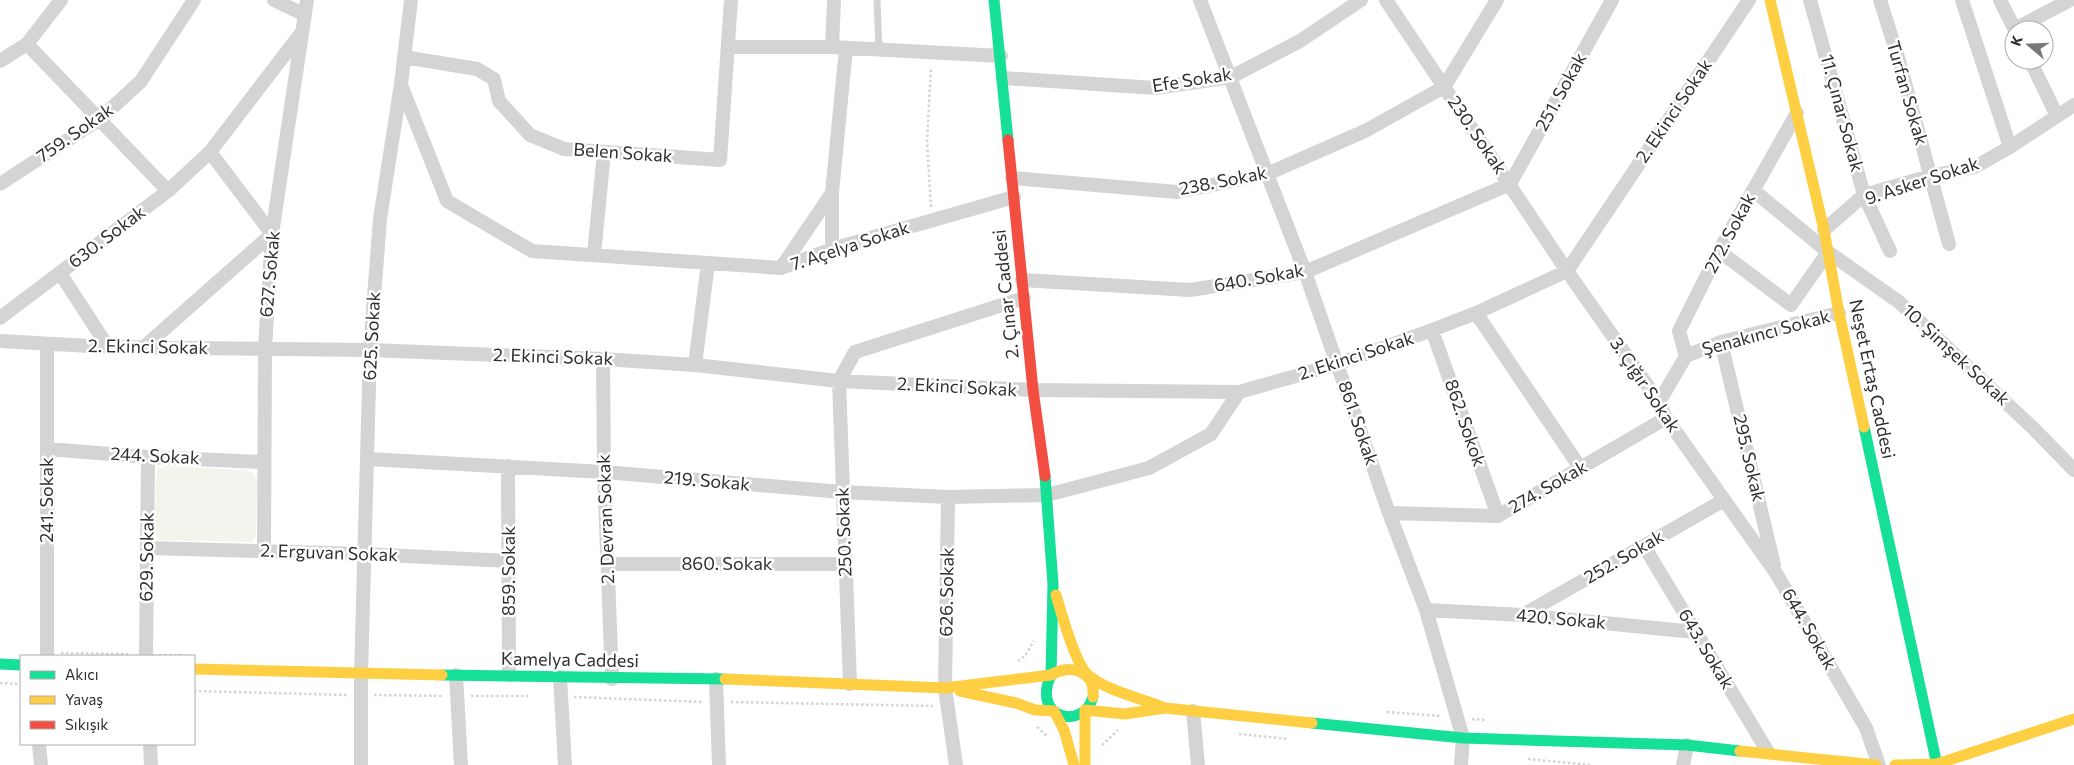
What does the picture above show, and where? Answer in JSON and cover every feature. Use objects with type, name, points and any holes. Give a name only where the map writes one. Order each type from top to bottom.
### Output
[{"type":"main road","name":"2. Çınar Caddesi","points":[[994,0],[1033,390],[1047,495],[1053,584]]},
{"type":"main road","name":"Neşet Ertaş Caddesi","points":[[1770,0],[1824,230],[1839,313],[1937,764]]},
{"type":"main road","points":[[1053,584],[1076,654],[1093,688],[1093,696],[1085,710],[1085,765]]},
{"type":"main road","points":[[1051,675],[1053,584]]},
{"type":"main road","points":[[0,664],[20,665]]},
{"type":"main road","points":[[1074,765],[1064,730],[1045,698],[1046,682],[1051,675],[1057,670],[1072,668],[1110,687],[1166,708],[1463,738],[1687,745],[1878,765]]},
{"type":"main road","name":"Kamelya Caddesi","points":[[195,669],[361,674],[509,675],[612,679],[716,679],[946,688]]},
{"type":"main road","points":[[946,688],[1051,675]]},
{"type":"main road","points":[[946,688],[1016,703],[1035,710],[1054,711],[1059,715],[1073,716],[1085,710],[1107,714],[1145,713],[1166,708]]},
{"type":"main road","points":[[1895,765],[1937,764],[2074,719]]},
{"type":"street","points":[[0,61],[28,44],[61,0]]},
{"type":"street","name":"759. Sokak","points":[[0,184],[100,119],[141,81],[194,0]]},
{"type":"street","points":[[274,0],[304,15]]},
{"type":"street","name":"627. Sokak","points":[[264,551],[265,348],[272,234],[307,0]]},
{"type":"street","name":"625. Sokak","points":[[361,765],[361,674],[370,350],[380,219],[401,84],[411,0]]},
{"type":"street","name":"Belen Sokak","points":[[404,57],[478,69],[494,79],[499,101],[530,135],[564,149],[720,160],[731,0]]},
{"type":"street","points":[[832,249],[832,193],[839,47],[834,0]]},
{"type":"street","name":"861. Sokak","points":[[1200,0],[1305,272],[1389,513],[1426,610],[1463,738]]},
{"type":"street","name":"Efe Sokak","points":[[1003,78],[1156,88],[1231,77],[1300,41],[1361,0]]},
{"type":"street","name":"230. Sokak","points":[[1386,0],[1567,271]]},
{"type":"street","points":[[1444,87],[1497,0]]},
{"type":"street","name":"251. Sokak","points":[[1510,184],[1612,0]]},
{"type":"street","name":"2. Ekinci Sokak","points":[[0,341],[108,347],[370,350],[603,359],[694,365],[839,381],[1033,390],[1239,392],[1338,364],[1432,330],[1476,313],[1567,271],[1749,0]]},
{"type":"street","name":"11. Çınar Sokak","points":[[1810,0],[1864,195],[1890,252]]},
{"type":"street","name":"Turfan Sokak","points":[[1880,0],[1898,57],[1949,244]]},
{"type":"street","points":[[1962,0],[2010,147]]},
{"type":"street","points":[[2000,0],[2010,20]]},
{"type":"street","points":[[2033,20],[2070,0]]},
{"type":"street","name":"630. Sokak","points":[[0,318],[168,191],[210,152],[303,31]]},
{"type":"street","points":[[28,44],[168,191]]},
{"type":"street","points":[[729,47],[839,47],[1001,56]]},
{"type":"street","points":[[2035,70],[2057,116]]},
{"type":"street","name":"7. Açelya Sokak","points":[[401,84],[448,201],[532,251],[781,268],[832,249],[1014,197]]},
{"type":"street","name":"238. Sokak","points":[[1012,178],[1177,192],[1267,174],[1366,131],[1444,87]]},
{"type":"street","name":"9. Asker Sokak","points":[[1824,230],[1864,195],[1930,176],[1975,167],[2010,147],[2074,105]]},
{"type":"street","name":"272. Sokak","points":[[1686,356],[1679,331],[1719,251],[1797,113]]},
{"type":"street","points":[[144,347],[272,234],[210,152]]},
{"type":"street","points":[[594,256],[604,152]]},
{"type":"street","name":"640. Sokak","points":[[1022,280],[1190,290],[1305,272],[1510,184]]},
{"type":"street","name":"10. Şimşek Sokak","points":[[1753,190],[1828,252],[1899,302],[2035,430],[2074,470]]},
{"type":"street","points":[[781,268],[832,193]]},
{"type":"street","points":[[1719,251],[1791,305],[1828,252]]},
{"type":"street","points":[[694,365],[708,263]]},
{"type":"street","name":"3. Çığır Sokak","points":[[1567,271],[1659,402],[1666,418],[1724,500]]},
{"type":"street","points":[[60,273],[108,347]]},
{"type":"street","points":[[839,381],[855,352],[1024,298]]},
{"type":"street","points":[[1476,313],[1581,469]]},
{"type":"street","name":"Şenakıncı Sokak","points":[[1659,402],[1686,356],[1721,342],[1839,313]]},
{"type":"street","name":"862. Sokok","points":[[1432,330],[1498,516]]},
{"type":"street","name":"295. Sokak","points":[[1721,342],[1776,573]]},
{"type":"street","name":"241. Sokak","points":[[46,344],[47,655]]},
{"type":"street","name":"2. Devran Sokak","points":[[603,359],[604,472],[612,679]]},
{"type":"street","name":"250. Sokak","points":[[839,381],[850,684]]},
{"type":"street","name":"219. Sokak","points":[[368,459],[604,472],[842,492],[948,497],[1047,495],[1150,468],[1210,434],[1239,392]]},
{"type":"street","name":"274. Sokak","points":[[1389,513],[1498,516],[1666,418]]},
{"type":"street","name":"244. Sokak","points":[[46,449],[148,457],[264,462]]},
{"type":"street","name":"629. Sokak","points":[[146,655],[148,457]]},
{"type":"street","name":"859. Sokak","points":[[508,466],[510,560],[509,675]]},
{"type":"street","name":"626. Sokak","points":[[948,497],[946,688],[956,765]]},
{"type":"street","name":"644. Sokak","points":[[1724,500],[1776,573],[1866,728],[1878,765]]},
{"type":"street","name":"252. Sokak","points":[[1523,614],[1724,500]]},
{"type":"street","name":"643. Sokak","points":[[1644,546],[1768,752]]},
{"type":"street","name":"2. Erguvan Sokak","points":[[148,548],[510,560]]},
{"type":"street","name":"860. Sokak","points":[[608,564],[846,564]]},
{"type":"street","name":"420. Sokak","points":[[1426,610],[1523,614],[1695,632]]},
{"type":"street","points":[[456,675],[461,765]]},
{"type":"street","points":[[560,677],[565,765]]},
{"type":"street","points":[[716,679],[719,765]]},
{"type":"street","points":[[1193,711],[1198,765]]},
{"type":"street","points":[[1461,765],[1463,738]]},
{"type":"street","points":[[40,745],[41,765]]},
{"type":"street","points":[[150,745],[151,765]]},
{"type":"street","points":[[1683,765],[1687,745]]},
{"type":"lane","points":[[877,0],[879,50]]},
{"type":"path","points":[[932,52],[927,167],[932,220]]},
{"type":"path","points":[[0,683],[20,684]]},
{"type":"path","points":[[195,691],[361,695],[532,696]]},
{"type":"path","points":[[561,696],[717,702],[948,707]]},
{"type":"path","points":[[1031,724],[1050,739]]},
{"type":"path","points":[[1102,746],[1105,740],[1121,728]]},
{"type":"path","points":[[1232,733],[1296,740]]},
{"type":"path","points":[[1527,758],[1591,765]]},
{"type":"shaded area","points":[[165,466],[246,470],[253,473],[257,479],[256,536],[251,542],[159,540],[155,533],[156,478],[157,469]]},
{"type":"traffic: fast","points":[[994,0],[1008,140]]},
{"type":"traffic: fast","points":[[1864,427],[1937,765]]},
{"type":"traffic: fast","points":[[1045,476],[1053,584],[1051,675],[1047,690],[1048,702],[1053,710],[1061,715],[1070,717],[1088,708],[1093,697]]},
{"type":"traffic: fast","points":[[0,664],[20,665]]},
{"type":"traffic: fast","points":[[442,675],[725,679]]},
{"type":"traffic: fast","points":[[1312,723],[1463,738],[1687,745],[1740,751]]},
{"type":"traffic: slow","points":[[1770,0],[1824,230],[1839,313],[1864,427]]},
{"type":"traffic: slow","points":[[1056,595],[1073,649],[1087,674],[1114,690],[1165,708]]},
{"type":"traffic: slow","points":[[195,669],[442,675]]},
{"type":"traffic: slow","points":[[725,679],[945,688],[1051,675],[1058,671],[1073,670],[1086,675],[1093,688],[1093,697]]},
{"type":"traffic: slow","points":[[960,691],[1016,703],[1035,710],[1054,711],[1064,730],[1074,765]]},
{"type":"traffic: slow","points":[[1085,765],[1085,710],[1125,714],[1165,708],[1312,723]]},
{"type":"traffic: slow","points":[[1895,765],[1937,764],[2074,719]]},
{"type":"traffic: slow","points":[[1740,751],[1876,765]]},
{"type":"traffic: jam","points":[[1008,140],[1033,390],[1045,476]]}]
